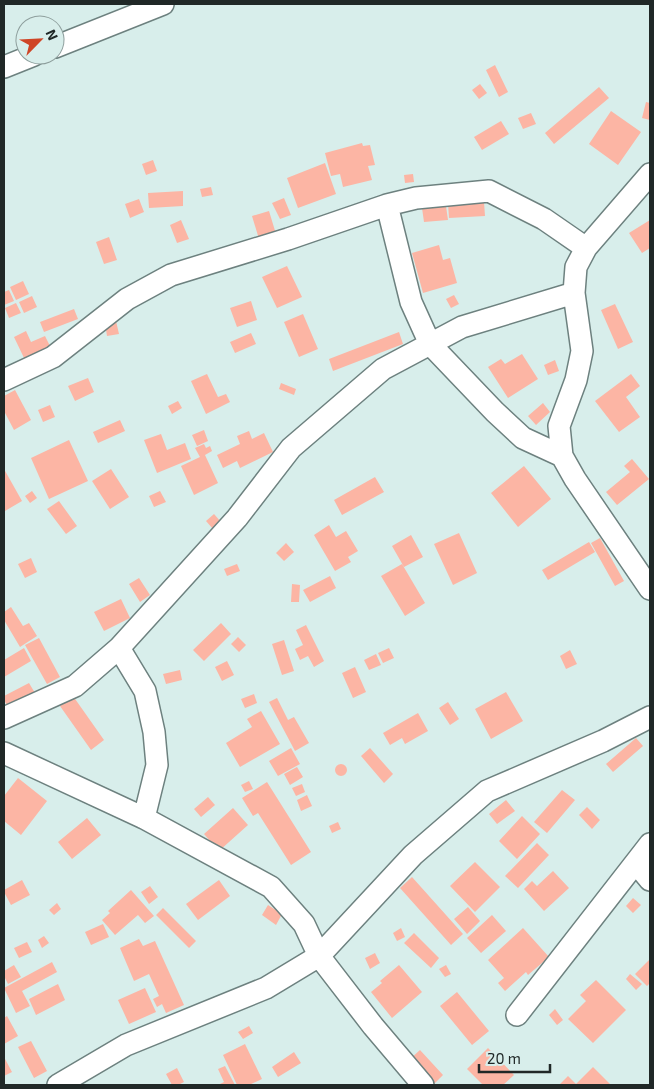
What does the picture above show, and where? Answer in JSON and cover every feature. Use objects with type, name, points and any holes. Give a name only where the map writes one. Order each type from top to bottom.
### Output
[{"type":"street","points":[[65,43],[163,4]]},
{"type":"street","points":[[650,174],[586,248],[576,267],[574,293],[582,351],[576,380],[559,426],[562,456],[574,479],[650,589]]},
{"type":"street","points":[[4,380],[53,357],[127,299],[171,275],[288,239],[387,205],[416,198],[489,190],[544,219],[586,248]]},
{"type":"street","points":[[387,205],[411,302],[430,344],[494,412],[523,438],[562,456]]},
{"type":"street","points":[[4,718],[75,686],[119,648],[237,518],[291,448],[383,369],[462,327],[574,293]]},
{"type":"street","points":[[119,648],[145,691],[154,732],[157,765],[144,818]]},
{"type":"street","points":[[58,1085],[126,1044],[266,988],[319,956],[413,855],[487,791],[603,741],[650,717]]},
{"type":"street","points":[[4,752],[144,818],[271,888],[304,924],[319,956],[373,1026],[424,1085]]},
{"type":"street","points":[[517,1014],[650,844]]},
{"type":"street","points":[[636,863],[650,880]]},
{"type":"building","points":[[495,65],[508,92],[499,97],[486,70]]},
{"type":"building","points":[[480,84],[487,93],[479,99],[472,90]]},
{"type":"building","points":[[599,87],[609,98],[554,144],[545,133]]},
{"type":"building","points":[[646,102],[650,103],[650,120],[642,118]]},
{"type":"building","points":[[611,111],[641,132],[618,165],[589,144]]},
{"type":"building","points":[[531,113],[536,124],[523,129],[518,118]]},
{"type":"building","points":[[501,121],[509,134],[482,150],[474,137]]},
{"type":"building","points":[[362,143],[363,146],[370,145],[375,165],[368,166],[372,180],[343,187],[340,174],[331,176],[325,153]]},
{"type":"building","points":[[153,160],[157,171],[146,175],[142,164]]},
{"type":"building","points":[[325,163],[336,194],[298,208],[287,178]]},
{"type":"building","points":[[413,174],[414,182],[405,183],[404,175]]},
{"type":"building","points":[[211,187],[213,195],[202,197],[200,189]]},
{"type":"building","points":[[183,191],[183,206],[149,208],[148,193]]},
{"type":"building","points":[[284,198],[291,215],[280,219],[272,203]]},
{"type":"building","points":[[139,199],[144,212],[130,218],[125,204]]},
{"type":"building","points":[[484,202],[485,216],[449,218],[448,204]]},
{"type":"building","points":[[446,206],[448,220],[424,222],[422,208]]},
{"type":"building","points":[[269,211],[276,234],[259,239],[252,216]]},
{"type":"building","points":[[181,220],[189,239],[177,243],[170,225]]},
{"type":"building","points":[[650,220],[650,248],[642,253],[629,233]]},
{"type":"building","points":[[109,237],[117,260],[104,264],[96,242]]},
{"type":"building","points":[[439,245],[443,260],[450,258],[457,283],[423,293],[412,253]]},
{"type":"building","points":[[287,266],[302,297],[277,308],[262,277]]},
{"type":"building","points":[[23,281],[29,294],[16,300],[10,287]]},
{"type":"building","points":[[9,290],[14,301],[4,305],[4,292]]},
{"type":"building","points":[[454,295],[459,304],[451,308],[446,299]]},
{"type":"building","points":[[32,296],[37,307],[24,313],[19,302]]},
{"type":"building","points":[[251,301],[257,320],[237,327],[230,308]]},
{"type":"building","points":[[16,303],[21,313],[9,318],[5,308]]},
{"type":"building","points":[[615,304],[633,342],[618,349],[601,310]]},
{"type":"building","points":[[74,309],[78,319],[44,332],[40,322]]},
{"type":"building","points":[[303,314],[318,349],[299,357],[284,322]]},
{"type":"building","points":[[116,321],[119,334],[107,336],[105,323]]},
{"type":"building","points":[[26,331],[31,342],[45,336],[51,348],[25,360],[14,337]]},
{"type":"building","points":[[399,332],[403,344],[333,371],[329,359]]},
{"type":"building","points":[[251,333],[256,344],[235,353],[230,342]]},
{"type":"building","points":[[522,354],[538,379],[508,398],[488,367],[501,359],[505,364]]},
{"type":"building","points":[[555,360],[559,371],[548,375],[544,365]]},
{"type":"building","points":[[207,374],[218,397],[226,394],[230,402],[206,414],[191,381]]},
{"type":"building","points":[[631,374],[640,386],[626,397],[640,417],[619,432],[595,401]]},
{"type":"building","points":[[88,378],[94,392],[75,401],[68,386]]},
{"type":"building","points":[[281,383],[296,389],[294,395],[279,389]]},
{"type":"building","points":[[15,390],[31,420],[14,430],[4,411],[4,396]]},
{"type":"building","points":[[178,401],[182,408],[172,414],[168,406]]},
{"type":"building","points":[[543,403],[550,412],[536,425],[528,416]]},
{"type":"building","points":[[50,405],[55,417],[43,422],[38,410]]},
{"type":"building","points":[[120,420],[125,431],[98,443],[93,432]]},
{"type":"building","points":[[204,430],[208,441],[197,446],[192,435]]},
{"type":"building","points":[[249,431],[252,439],[264,433],[273,452],[240,468],[237,461],[223,468],[217,455],[240,444],[237,436]]},
{"type":"building","points":[[161,434],[167,450],[185,443],[191,459],[157,473],[144,440]]},
{"type":"building","points":[[69,440],[88,481],[49,499],[31,458]]},
{"type":"building","points":[[204,444],[206,448],[210,446],[212,451],[205,455],[218,483],[194,495],[181,466],[200,457],[195,448]]},
{"type":"building","points":[[632,459],[649,479],[617,505],[606,492],[630,472],[624,466]]},
{"type":"building","points":[[524,466],[551,499],[518,527],[491,493]]},
{"type":"building","points":[[4,469],[22,501],[5,511],[4,510]]},
{"type":"building","points":[[111,469],[129,497],[110,509],[92,481]]},
{"type":"building","points":[[375,477],[384,492],[342,515],[334,500]]},
{"type":"building","points":[[32,491],[37,498],[30,503],[25,496]]},
{"type":"building","points":[[160,491],[166,502],[154,507],[149,496]]},
{"type":"building","points":[[59,501],[77,526],[66,534],[47,509]]},
{"type":"building","points":[[214,514],[221,522],[213,529],[206,521]]},
{"type":"building","points":[[329,525],[336,537],[346,531],[358,551],[348,557],[351,562],[335,571],[314,535]]},
{"type":"building","points":[[459,533],[477,573],[453,585],[434,544]]},
{"type":"building","points":[[411,535],[423,557],[404,567],[392,546]]},
{"type":"building","points":[[600,538],[624,581],[615,586],[591,543]]},
{"type":"building","points":[[589,542],[595,552],[548,580],[542,570]]},
{"type":"building","points":[[286,543],[294,552],[284,561],[276,553]]},
{"type":"building","points":[[31,558],[37,572],[25,578],[18,564]]},
{"type":"building","points":[[237,564],[240,571],[227,576],[224,569]]},
{"type":"building","points":[[402,564],[425,603],[405,616],[381,576]]},
{"type":"building","points":[[330,576],[336,588],[310,602],[303,590]]},
{"type":"building","points":[[139,578],[150,595],[140,602],[129,584]]},
{"type":"building","points":[[292,584],[300,585],[299,602],[291,602]]},
{"type":"building","points":[[121,599],[130,618],[104,631],[94,612]]},
{"type":"building","points":[[11,607],[23,626],[29,623],[37,636],[20,647],[4,620],[4,612]]},
{"type":"building","points":[[221,623],[231,634],[204,661],[193,650]]},
{"type":"building","points":[[306,625],[324,661],[314,667],[308,656],[300,660],[295,649],[303,645],[296,630]]},
{"type":"building","points":[[238,637],[246,645],[239,652],[231,644]]},
{"type":"building","points":[[39,638],[60,677],[47,684],[25,645]]},
{"type":"building","points":[[284,640],[294,671],[282,675],[272,644]]},
{"type":"building","points":[[24,648],[31,661],[4,677],[4,660]]},
{"type":"building","points":[[389,648],[394,658],[383,663],[378,653]]},
{"type":"building","points":[[570,650],[577,664],[566,669],[560,656]]},
{"type":"building","points":[[376,654],[381,665],[369,670],[364,660]]},
{"type":"building","points":[[227,661],[234,675],[222,681],[215,667]]},
{"type":"building","points":[[355,667],[366,692],[353,698],[342,673]]},
{"type":"building","points":[[180,670],[182,680],[166,684],[163,674]]},
{"type":"building","points":[[29,683],[35,693],[8,707],[4,696]]},
{"type":"building","points":[[506,692],[523,721],[491,739],[475,709]]},
{"type":"building","points":[[254,694],[257,703],[245,708],[241,699]]},
{"type":"building","points":[[73,696],[104,740],[91,750],[60,706]]},
{"type":"building","points":[[277,698],[288,720],[294,717],[309,743],[295,751],[269,702]]},
{"type":"building","points":[[448,702],[459,719],[450,725],[439,708]]},
{"type":"building","points":[[261,711],[280,744],[240,767],[226,743],[252,727],[247,719]]},
{"type":"building","points":[[418,713],[428,731],[405,744],[402,738],[390,745],[383,733]]},
{"type":"building","points":[[636,738],[643,746],[613,772],[606,764]]},
{"type":"building","points":[[291,748],[300,764],[278,776],[269,761]]},
{"type":"building","points":[[370,748],[393,774],[384,783],[361,756]]},
{"type":"building","points":[[339,764],[343,764],[347,770],[343,776],[339,776],[335,772],[335,768]]},
{"type":"building","points":[[297,767],[303,777],[290,785],[284,774]]},
{"type":"building","points":[[18,778],[47,801],[21,835],[4,821],[4,796]]},
{"type":"building","points":[[249,781],[253,789],[245,792],[241,785]]},
{"type":"building","points":[[267,782],[311,852],[291,865],[258,813],[253,816],[242,798]]},
{"type":"building","points":[[302,784],[305,792],[296,796],[292,788]]},
{"type":"building","points":[[562,790],[575,800],[547,833],[534,822]]},
{"type":"building","points":[[307,795],[312,806],[301,811],[297,800]]},
{"type":"building","points":[[208,797],[215,805],[201,817],[194,809]]},
{"type":"building","points":[[506,800],[515,811],[497,824],[489,814]]},
{"type":"building","points":[[587,807],[600,820],[592,829],[579,815]]},
{"type":"building","points":[[233,808],[248,825],[219,851],[204,834]]},
{"type":"building","points":[[522,816],[540,834],[517,859],[499,841]]},
{"type":"building","points":[[87,818],[101,835],[72,859],[58,842]]},
{"type":"building","points":[[338,822],[341,829],[332,833],[329,826]]},
{"type":"building","points":[[537,843],[549,855],[518,888],[505,876]]},
{"type":"building","points":[[475,862],[500,887],[475,912],[450,886]]},
{"type":"building","points":[[553,871],[569,888],[544,911],[524,889],[532,881],[537,886]]},
{"type":"building","points":[[412,877],[463,934],[451,945],[400,888]]},
{"type":"building","points":[[22,880],[30,895],[11,905],[4,890]]},
{"type":"building","points":[[219,880],[230,896],[198,920],[186,904]]},
{"type":"building","points":[[150,886],[158,897],[149,904],[141,892]]},
{"type":"building","points":[[131,890],[154,916],[145,923],[138,915],[115,935],[102,920],[110,913],[108,911]]},
{"type":"building","points":[[633,898],[641,905],[633,913],[626,906]]},
{"type":"building","points":[[57,903],[61,909],[54,915],[49,910]]},
{"type":"building","points":[[268,905],[282,914],[276,925],[262,915]]},
{"type":"building","points":[[468,907],[480,921],[467,934],[454,919]]},
{"type":"building","points":[[163,908],[196,941],[189,948],[156,915]]},
{"type":"building","points":[[492,915],[506,931],[481,953],[467,938]]},
{"type":"building","points":[[103,924],[109,937],[91,945],[85,932]]},
{"type":"building","points":[[401,928],[405,937],[397,941],[393,933]]},
{"type":"building","points":[[523,928],[549,957],[528,975],[526,972],[505,991],[498,983],[504,978],[488,960]]},
{"type":"building","points":[[414,933],[439,958],[431,968],[404,943]]},
{"type":"building","points":[[44,936],[49,943],[42,948],[38,940]]},
{"type":"building","points":[[139,939],[143,946],[155,941],[184,1005],[166,1013],[162,1004],[157,1007],[153,999],[159,996],[149,974],[134,981],[120,948]]},
{"type":"building","points":[[27,942],[32,952],[19,958],[14,948]]},
{"type":"building","points":[[375,953],[380,963],[370,969],[365,958]]},
{"type":"building","points":[[650,959],[650,983],[647,986],[635,974]]},
{"type":"building","points":[[52,962],[57,972],[22,991],[30,1006],[16,1013],[4,988]]},
{"type":"building","points":[[14,965],[21,977],[8,984],[4,971]]},
{"type":"building","points":[[399,965],[422,992],[392,1018],[371,992],[382,983],[380,981]]},
{"type":"building","points":[[446,965],[451,974],[445,977],[439,969]]},
{"type":"building","points":[[630,974],[642,984],[636,990],[626,979]]},
{"type":"building","points":[[596,980],[626,1010],[593,1043],[568,1019],[586,1001],[580,995]]},
{"type":"building","points":[[58,984],[65,1000],[36,1015],[29,999]]},
{"type":"building","points":[[145,988],[156,1012],[129,1024],[118,1000]]},
{"type":"building","points":[[457,992],[489,1031],[472,1045],[440,1006]]},
{"type":"building","points":[[555,1009],[563,1020],[557,1025],[549,1015]]},
{"type":"building","points":[[7,1016],[18,1036],[4,1044],[4,1018]]},
{"type":"building","points":[[249,1026],[253,1033],[243,1039],[238,1032]]},
{"type":"building","points":[[31,1041],[47,1071],[34,1078],[18,1047]]},
{"type":"building","points":[[245,1044],[262,1079],[249,1085],[237,1085],[223,1055]]},
{"type":"building","points":[[488,1048],[514,1075],[503,1085],[483,1085],[467,1069]]},
{"type":"building","points":[[420,1050],[443,1075],[433,1085],[409,1060]]},
{"type":"building","points":[[294,1052],[301,1063],[278,1077],[272,1067]]},
{"type":"building","points":[[4,1057],[12,1072],[4,1076]]},
{"type":"building","points":[[225,1066],[235,1085],[218,1085],[224,1082],[218,1069]]},
{"type":"building","points":[[593,1067],[611,1085],[559,1085],[568,1076],[576,1084]]},
{"type":"building","points":[[177,1068],[184,1082],[172,1085],[166,1074]]}]
